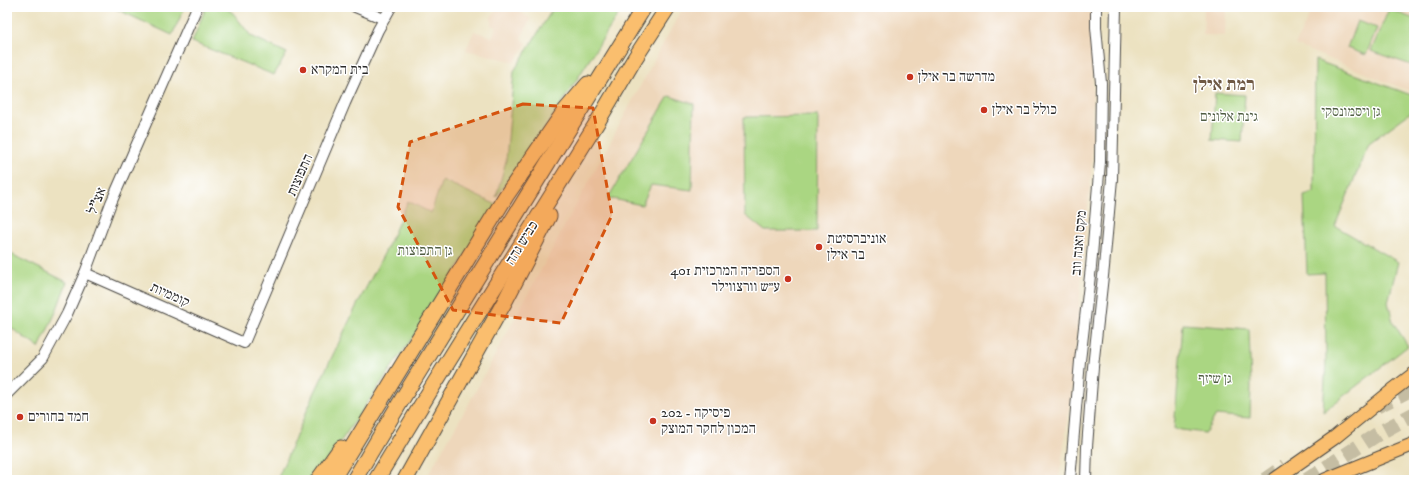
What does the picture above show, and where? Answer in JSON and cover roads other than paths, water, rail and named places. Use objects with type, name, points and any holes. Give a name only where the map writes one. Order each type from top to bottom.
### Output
[{"type":"highway","name":"כביש גהה","points":[[354,480],[412,382],[644,7]]},
{"type":"highway","name":"כביש גהה","points":[[376,480],[598,121],[635,58],[668,7]]},
{"type":"highway","points":[[332,480],[491,220],[524,170],[564,112],[623,42]]},
{"type":"highway","points":[[405,480],[505,302],[598,121]]},
{"type":"highway","points":[[318,480],[410,351]]},
{"type":"highway","points":[[386,480],[436,381]]},
{"type":"main road","points":[[1274,480],[1334,438],[1392,390],[1414,374]]},
{"type":"main road","points":[[1325,480],[1414,444]]},
{"type":"street","name":"אצ\"ל","points":[[7,394],[42,358],[67,314],[85,273],[111,203],[197,7]]},
{"type":"street","points":[[355,7],[384,19]]},
{"type":"street","name":"התפוצות","points":[[244,343],[345,102],[391,7]]},
{"type":"street","name":"מקס ואנה ווב","points":[[1070,480],[1080,361],[1091,267],[1100,162],[1101,82],[1096,27],[1096,7]]},
{"type":"street","name":"מקס ואנה ווב","points":[[1086,480],[1093,368],[1104,267],[1112,167],[1116,7]]},
{"type":"street","name":"קוממיות","points":[[85,273],[244,343]]},
{"type":"tunnel","points":[[1377,406],[1414,388]]},
{"type":"tunnel","points":[[1307,480],[1381,432],[1414,414]]},
{"type":"tunnel","points":[[1265,480],[1285,466]]},
{"type":"place","name":"בית המקרא","points":[[303,70]]},
{"type":"place","name":"מדרשה בר אילן","points":[[910,77]]},
{"type":"place","name":"כולל בר אילן","points":[[984,110]]},
{"type":"place","name":"אוניברסיטת בר אילן","points":[[819,247]]},
{"type":"place","name":"401 הספריה המרכזית ע״ש וורצווילר","points":[[788,279]]},
{"type":"place","name":"חמד בחורים","points":[[20,417]]},
{"type":"place","name":"202 - פיסיקה המכון לחקר המוצק","points":[[653,421]]},
{"type":"district","name":"רמת אילן","points":[[1224,85]]},
{"type":"park label","name":"גן ויסמונסקי","points":[[1351,112]]},
{"type":"park label","name":"גינת אלונים","points":[[1229,117]]},
{"type":"park label","name":"גן התפוצות","points":[[425,251]]},
{"type":"park label","name":"גן שיזף","points":[[1215,379]]}]
